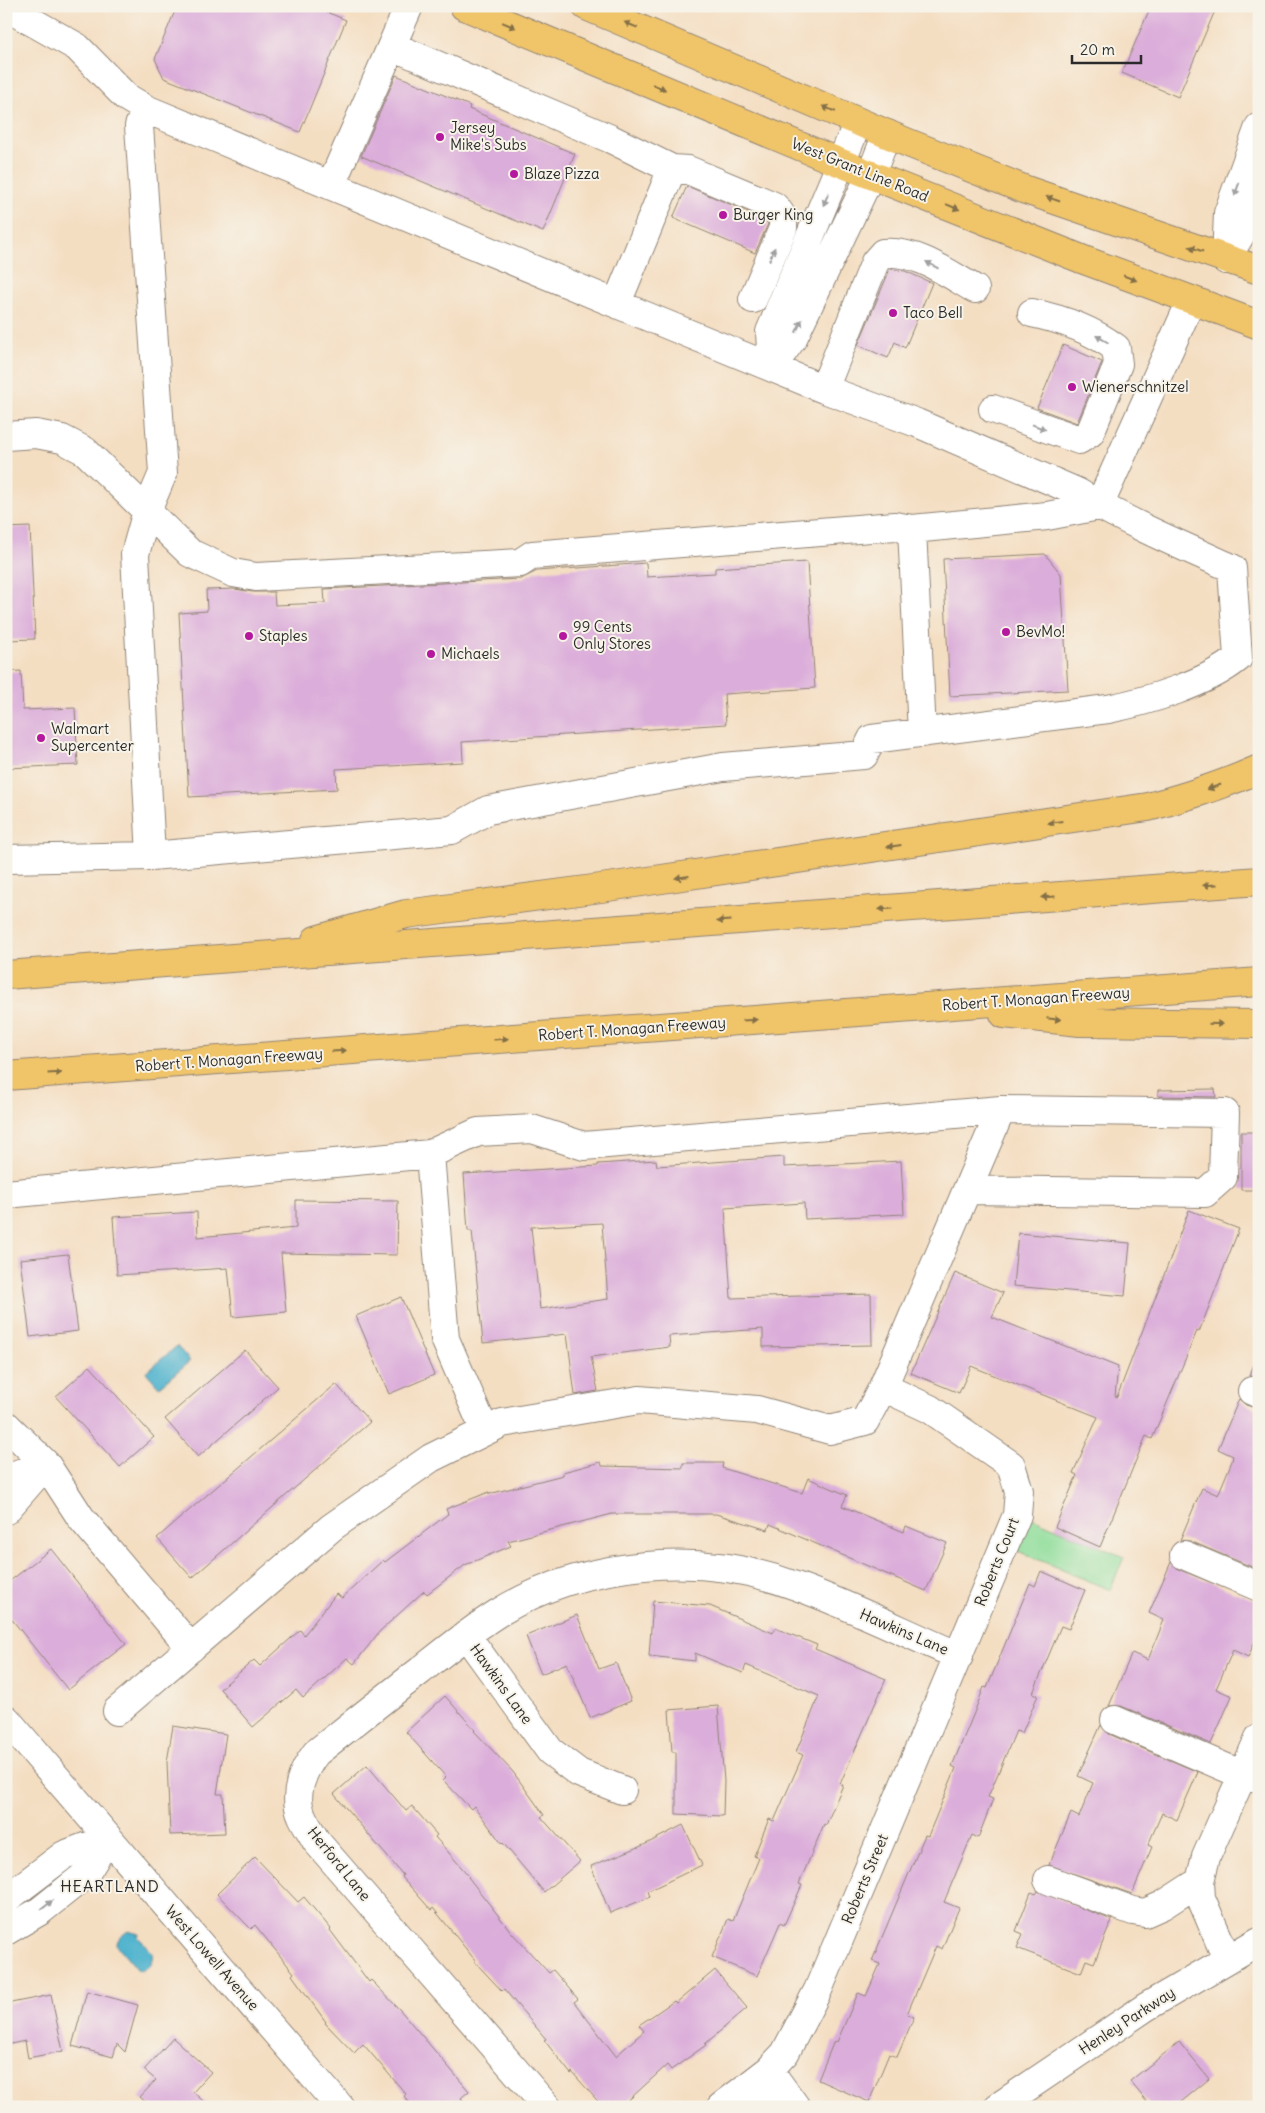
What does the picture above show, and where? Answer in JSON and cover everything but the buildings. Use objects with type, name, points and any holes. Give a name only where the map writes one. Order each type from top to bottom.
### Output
[{"type":"main road","name":"West Grant Line Road","points":[[464,6],[841,163],[1191,301],[1259,325]]},
{"type":"main road","points":[[586,6],[858,122],[1026,190],[1259,270]]},
{"type":"main road","points":[[260,956],[406,914],[630,884],[1139,808],[1191,795],[1235,780],[1259,769]]},
{"type":"main road","points":[[6,975],[1259,881]]},
{"type":"main road","name":"Robert T. Monagan Freeway","points":[[6,1076],[1259,982]]},
{"type":"main road","points":[[936,1006],[1080,1022],[1259,1024]]},
{"type":"street","points":[[331,186],[409,6]]},
{"type":"street","points":[[6,7],[77,47],[126,97],[146,109],[616,304],[824,388],[917,423],[1077,492],[1100,506],[1232,568],[1238,658],[1227,666],[1176,690],[1142,702],[1108,709],[872,739],[864,755],[722,767],[488,810],[452,830],[151,856],[6,859]]},
{"type":"street","points":[[392,46],[611,139],[672,169],[688,170],[774,206],[780,212],[784,221],[783,228],[753,299]]},
{"type":"street","points":[[146,109],[138,126],[163,474],[147,511],[135,554],[151,856]]},
{"type":"street","points":[[772,367],[770,332],[858,122]]},
{"type":"street","points":[[1226,260],[1228,213],[1259,126]]},
{"type":"street","points":[[772,367],[793,338],[888,134]]},
{"type":"street","points":[[616,304],[672,169]]},
{"type":"street","points":[[1226,260],[1250,219],[1259,194]]},
{"type":"street","points":[[824,388],[875,262],[883,253],[896,252],[927,261],[975,289]]},
{"type":"street","points":[[1100,506],[1191,301]]},
{"type":"street","points":[[993,409],[1079,440],[1090,433],[1118,364],[1116,348],[1102,338],[1047,316],[1032,313]]},
{"type":"street","points":[[6,436],[36,434],[62,440],[85,451],[190,553],[233,574],[256,577],[520,564],[532,555],[895,526],[912,529],[1047,516],[1100,506]]},
{"type":"street","points":[[912,529],[922,733]]},
{"type":"street","points":[[118,1711],[332,1527],[431,1458],[502,1423],[639,1400],[757,1410],[830,1430],[865,1421],[883,1386],[1001,1110]]},
{"type":"street","points":[[6,1194],[430,1154],[478,1132],[532,1129],[584,1146],[1001,1110],[1225,1113],[1223,1177],[1205,1193],[968,1190]]},
{"type":"street","points":[[430,1154],[445,1339],[485,1431]]},
{"type":"street","name":"Roberts Court","points":[[883,1386],[930,1409],[1011,1465],[1019,1491],[1017,1515],[959,1656]]},
{"type":"street","points":[[6,1425],[46,1464],[81,1518],[190,1648]]},
{"type":"street","points":[[6,1478],[46,1464]]},
{"type":"street","points":[[6,1510],[46,1464]]},
{"type":"street","points":[[1184,1555],[1259,1587]]},
{"type":"street","name":"Hawkins Lane","points":[[622,1790],[579,1773],[550,1751],[466,1635],[500,1612],[547,1589],[606,1570],[675,1564],[737,1570],[796,1585],[959,1656]]},
{"type":"street","name":"Herford Lane","points":[[466,1635],[316,1753],[305,1767],[298,1796],[301,1815],[316,1841],[547,2107]]},
{"type":"street","name":"Roberts Street","points":[[755,2097],[769,2070],[785,2053],[818,1990],[959,1656]]},
{"type":"street","name":"West Lowell Avenue","points":[[6,1719],[340,2107]]},
{"type":"street","points":[[1115,1720],[1251,1777]]},
{"type":"street","points":[[1227,1959],[1201,1898],[1200,1880],[1206,1857],[1251,1777],[1259,1738]]},
{"type":"street","points":[[6,1899],[64,1855],[108,1838]]},
{"type":"street","points":[[6,1931],[40,1911],[84,1876],[108,1838]]},
{"type":"street","points":[[1048,1880],[1133,1911],[1145,1913],[1163,1905],[1200,1880]]},
{"type":"street","name":"Henley Parkway","points":[[998,2107],[1146,2007],[1259,1941]]},
{"type":"street","points":[[769,2070],[796,2107]]},
{"type":"street","points":[[721,2107],[755,2097]]},
{"type":"green space","points":[[1032,1518],[1124,1557],[1110,1590],[1018,1551]]},
{"type":"water","points":[[177,1346],[190,1361],[159,1387],[146,1372]]},
{"type":"water","points":[[128,1931],[139,1934],[138,1937],[153,1953],[151,1965],[141,1971],[138,1970],[116,1944],[120,1937]]},
{"type":"place","name":"Jersey Mike's Subs","points":[[440,137]]},
{"type":"place","name":"Blaze Pizza","points":[[514,174]]},
{"type":"place","name":"Burger King","points":[[723,215]]},
{"type":"place","name":"Taco Bell","points":[[893,313]]},
{"type":"place","name":"Wienerschnitzel","points":[[1072,387]]},
{"type":"place","name":"BevMo!","points":[[1006,632]]},
{"type":"place","name":"Staples","points":[[249,636]]},
{"type":"place","name":"99 Cents Only Stores","points":[[563,636]]},
{"type":"place","name":"Michaels","points":[[431,654]]},
{"type":"place","name":"Walmart Supercenter","points":[[41,738]]},
{"type":"district","name":"HEARTLAND","points":[[110,1886]]}]
